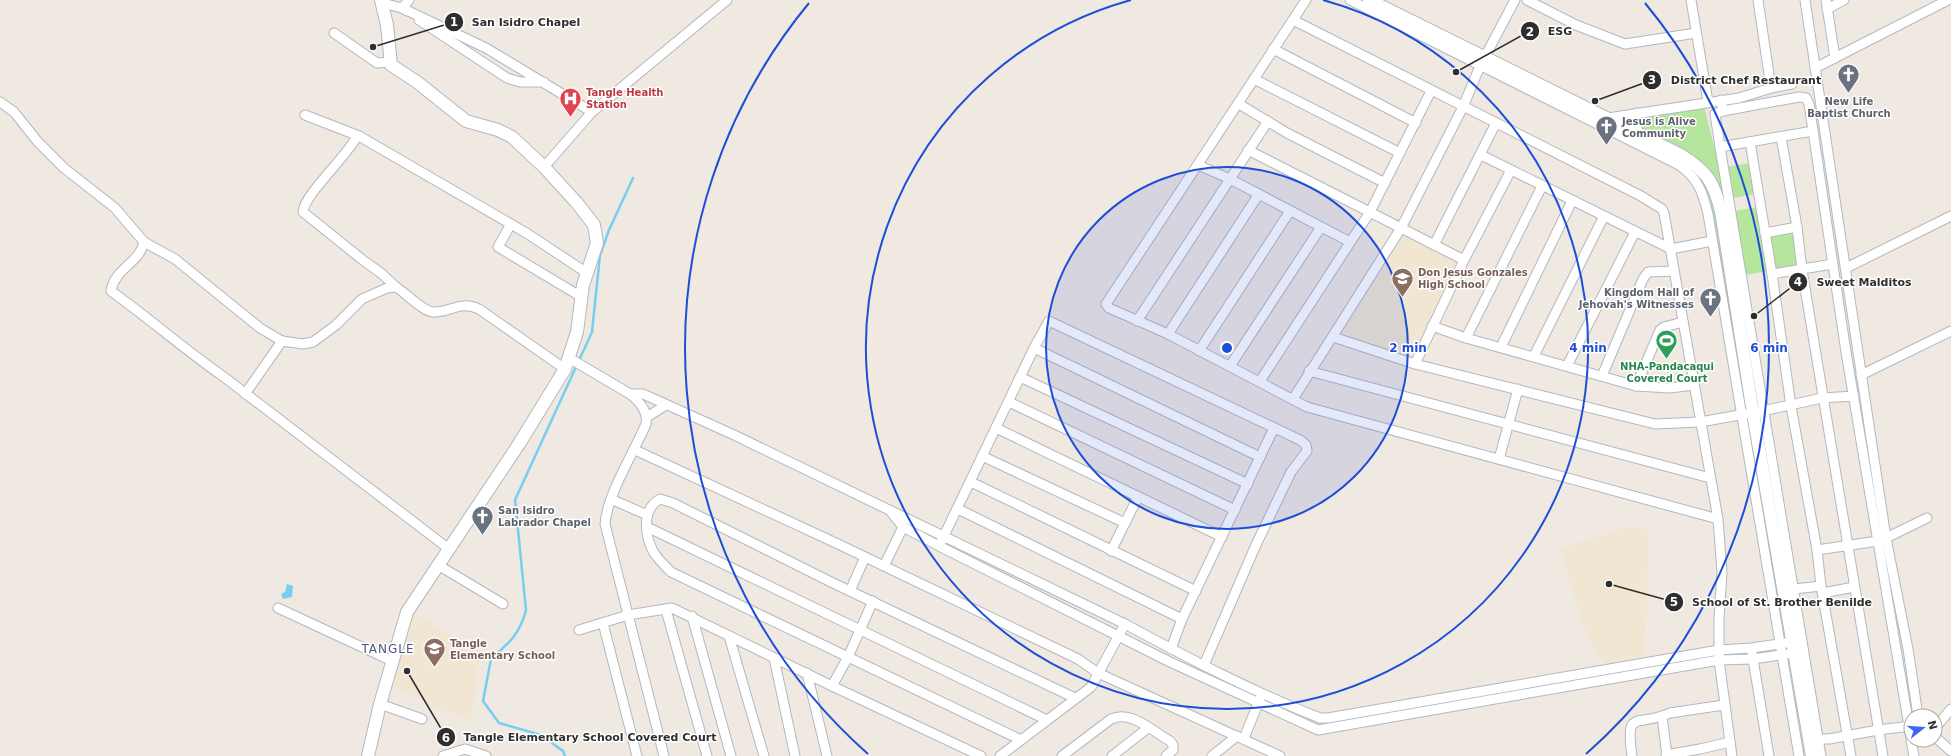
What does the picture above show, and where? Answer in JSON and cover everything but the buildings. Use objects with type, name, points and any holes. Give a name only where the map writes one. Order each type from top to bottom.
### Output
[{"type":"street","points":[[402,8],[409,0]]},
{"type":"street","points":[[544,167],[592,112],[727,0]]},
{"type":"street","points":[[1306,0],[1106,304],[1109,308],[1168,334],[1308,407],[1325,413],[1718,519]]},
{"type":"street","points":[[1350,0],[1482,62],[1635,138],[1688,171],[1699,184],[1708,214],[1799,756]]},
{"type":"street","points":[[1368,0],[1482,62]]},
{"type":"street","points":[[1293,399],[1333,338],[1401,228],[1463,107],[1482,62],[1515,0]]},
{"type":"street","points":[[1527,0],[1576,24],[1626,44],[1696,33]]},
{"type":"street","points":[[1691,0],[1708,102]]},
{"type":"street","points":[[1758,0],[1771,88]]},
{"type":"street","points":[[1805,0],[1846,268],[1882,539],[1907,708]]},
{"type":"street","points":[[1834,58],[1826,4],[1844,0]]},
{"type":"street","points":[[1815,68],[1948,0]]},
{"type":"street","points":[[382,1],[402,8],[486,48],[592,112]]},
{"type":"street","points":[[382,1],[387,25],[390,62]]},
{"type":"street","points":[[402,8],[428,28],[507,78],[520,82],[544,82]]},
{"type":"street","points":[[1293,20],[1641,196],[1662,209],[1671,249],[1718,519],[1722,572],[1719,660],[1732,756]]},
{"type":"street","points":[[334,33],[377,63],[390,62],[466,121],[498,130],[512,137],[544,167],[577,203],[594,225],[598,244],[580,296],[573,364],[407,612],[380,704],[370,755]]},
{"type":"street","points":[[1273,49],[1416,123]]},
{"type":"street","points":[[1254,79],[1400,153]]},
{"type":"street","points":[[1608,118],[1739,98],[1771,88],[1792,84]]},
{"type":"street","points":[[1260,381],[1370,212],[1431,91]]},
{"type":"street","points":[[1812,756],[1758,412],[1720,146],[1714,118],[1716,112],[1799,97],[1806,98],[1809,104],[1854,396],[1882,539],[1909,655],[1917,708]]},
{"type":"street","points":[[1721,100],[1723,111]]},
{"type":"street","points":[[0,102],[14,112],[38,142],[64,168],[115,208],[144,242],[175,259],[260,328],[282,341],[303,344],[312,342],[336,326],[362,300],[387,288],[396,287]]},
{"type":"street","points":[[1238,104],[1287,133],[1385,183]]},
{"type":"street","points":[[1581,111],[1608,118],[1635,138],[1681,155],[1702,169],[1711,180],[1717,194],[1758,412],[1794,590],[1821,756]]},
{"type":"street","points":[[1635,138],[1637,113]]},
{"type":"street","points":[[305,115],[359,136],[511,224],[587,273]]},
{"type":"street","points":[[1137,321],[1268,121]]},
{"type":"street","points":[[1434,245],[1496,123]]},
{"type":"street","points":[[1720,146],[1813,131]]},
{"type":"street","points":[[359,136],[311,196],[303,207],[303,212],[426,310],[433,312],[463,305],[471,305],[573,364],[630,394],[638,400],[647,417],[646,424],[611,499],[606,513],[605,524],[664,756]]},
{"type":"street","points":[[1781,137],[1797,227],[1802,270],[1822,398],[1882,756]]},
{"type":"street","points":[[1750,142],[1772,274],[1791,406],[1817,550],[1822,590],[1851,756]]},
{"type":"street","points":[[1248,150],[1464,260]]},
{"type":"street","points":[[1481,155],[1671,249],[1712,241]]},
{"type":"street","points":[[1198,165],[1230,179],[1350,242]]},
{"type":"street","points":[[1415,364],[1464,260],[1511,170]]},
{"type":"street","points":[[1466,338],[1542,186]]},
{"type":"street","points":[[1168,334],[1259,194]]},
{"type":"street","points":[[1501,347],[1572,201]]},
{"type":"street","points":[[1199,351],[1290,211]]},
{"type":"street","points":[[1534,356],[1604,216]]},
{"type":"street","points":[[1846,268],[1951,216]]},
{"type":"street","points":[[511,224],[498,247],[580,296]]},
{"type":"street","points":[[1230,366],[1321,227]]},
{"type":"street","points":[[1765,233],[1797,227]]},
{"type":"street","points":[[1567,366],[1635,232]]},
{"type":"street","points":[[144,242],[141,252],[115,278],[112,283],[112,291],[190,353],[224,377],[449,549]]},
{"type":"street","points":[[1772,274],[1833,264]]},
{"type":"street","points":[[1602,376],[1643,279],[1648,272],[1674,271]]},
{"type":"street","points":[[939,546],[1034,348],[1049,321],[1300,440],[1306,446],[1307,451],[1291,472],[1255,547],[1204,665]]},
{"type":"street","points":[[1636,386],[1660,330],[1664,326],[1683,322]]},
{"type":"street","points":[[1432,326],[1466,338],[1636,386],[1670,388],[1694,385]]},
{"type":"street","points":[[1861,375],[1951,331]]},
{"type":"street","points":[[1333,338],[1415,364],[1655,424],[1700,422],[1791,406],[1822,398],[1854,396]]},
{"type":"street","points":[[245,394],[282,341]]},
{"type":"street","points":[[1034,348],[1260,457]]},
{"type":"street","points":[[1310,371],[1710,478]]},
{"type":"street","points":[[1020,377],[1248,484]]},
{"type":"street","points":[[1499,459],[1518,390]]},
{"type":"street","points":[[630,394],[643,394],[732,434],[1125,624],[1204,665],[1316,716],[1328,718],[1719,650],[1780,644],[1794,648]]},
{"type":"street","points":[[1009,402],[1235,510]]},
{"type":"street","points":[[647,417],[666,405]]},
{"type":"street","points":[[996,428],[1222,537]]},
{"type":"street","points":[[1171,649],[1182,619],[1274,428]]},
{"type":"street","points":[[634,450],[884,566],[1078,659],[1098,673],[1240,737],[1275,755]]},
{"type":"street","points":[[982,456],[1125,523]]},
{"type":"street","points":[[971,482],[1196,591]]},
{"type":"street","points":[[1111,551],[1138,496]]},
{"type":"street","points":[[611,499],[647,515]]},
{"type":"street","points":[[1021,740],[671,572],[654,552],[647,527],[647,515],[655,501],[660,499],[667,500],[850,591],[1075,698]]},
{"type":"street","points":[[958,509],[1182,619]]},
{"type":"street","points":[[889,510],[903,527],[939,546],[1119,637],[1318,730],[1719,660],[1753,659],[1782,655],[1794,648]]},
{"type":"street","points":[[1817,550],[1882,539],[1927,518]]},
{"type":"street","points":[[647,527],[1047,720]]},
{"type":"street","points":[[884,566],[903,527]]},
{"type":"street","points":[[850,591],[865,557]]},
{"type":"street","points":[[438,565],[503,604]]},
{"type":"street","points":[[1794,590],[1854,588]]},
{"type":"street","points":[[832,686],[848,657],[873,601]]},
{"type":"street","points":[[278,608],[392,661]]},
{"type":"street","points":[[579,630],[628,615],[672,608],[692,616],[774,658],[981,756]]},
{"type":"street","points":[[666,610],[707,756]]},
{"type":"street","points":[[692,616],[731,756]]},
{"type":"street","points":[[603,623],[637,756]]},
{"type":"street","points":[[1000,756],[1091,687],[1125,624]]},
{"type":"street","points":[[729,636],[764,756]]},
{"type":"street","points":[[1750,648],[1769,756]]},
{"type":"street","points":[[774,658],[794,756]]},
{"type":"street","points":[[807,673],[827,756]]},
{"type":"street","points":[[1212,756],[1240,737],[1263,693]]},
{"type":"street","points":[[1426,700],[1428,710]]},
{"type":"street","points":[[380,704],[422,719]]},
{"type":"street","points":[[1632,756],[1629,734],[1632,725],[1643,720],[1670,713],[1724,705]]},
{"type":"street","points":[[1943,718],[1951,709]]},
{"type":"street","points":[[1062,756],[1111,719],[1119,716],[1134,719],[1170,741],[1173,745],[1173,750],[1166,756]]},
{"type":"street","points":[[1662,716],[1666,755],[1700,753],[1730,742]]},
{"type":"street","points":[[1818,739],[1903,727]]},
{"type":"street","points":[[1112,756],[1148,728]]},
{"type":"street","points":[[1943,744],[1951,752]]},
{"type":"street","points":[[443,756],[460,749],[465,749],[486,756]]},
{"type":"shaded area","name":"Don Jesus Gonzales High School","points":[[1404,231],[1460,260],[1413,361],[1339,336]]},
{"type":"shaded area","points":[[1632,526],[1649,530],[1645,657],[1606,665],[1594,650],[1582,621],[1560,548]]},
{"type":"shaded area","name":"Tangle Elementary School","points":[[411,612],[480,652],[471,722],[387,685]]},
{"type":"green space","points":[[1704,106],[1725,190],[1759,404],[1757,404],[1721,191],[1646,134],[1641,125],[1644,115]]},
{"type":"green space","points":[[1690,162],[1714,192],[1737,337],[1731,337],[1710,200],[1701,182],[1688,167]]},
{"type":"green space","points":[[1749,163],[1755,194],[1733,198],[1727,167]]},
{"type":"green space","points":[[1757,207],[1768,271],[1745,275],[1734,211]]},
{"type":"green space","points":[[1792,232],[1800,265],[1775,270],[1771,236]]},
{"type":"water","points":[[287,584],[293,586],[292,597],[283,599],[281,594],[285,592]]},
{"type":"waterway","points":[[565,756],[563,751],[541,735],[499,723],[483,701],[491,659],[513,638],[521,626],[526,610],[515,500],[592,332],[600,255],[609,230],[633,178]]},
{"type":"waterway","points":[[1867,446],[1868,456]]},
{"type":"place","name":"San Isidro Chapel","points":[[373,47]]},
{"type":"place","name":"ESG","points":[[1456,72]]},
{"type":"place","name":"New Life Baptist Church","points":[[1849,94]]},
{"type":"place","name":"District Chef Restaurant","points":[[1595,101]]},
{"type":"place","name":"Tangle Health Station","points":[[570,118]]},
{"type":"place","name":"Jesus is Alive Community","points":[[1607,146]]},
{"type":"place","name":"Don Jesus Gonzales High School","points":[[1403,298]]},
{"type":"place","name":"Sweet Malditos","points":[[1754,316]]},
{"type":"place","name":"Kingdom Hall of Jehovah's Witnesses","points":[[1710,318]]},
{"type":"place","name":"NHA-Pandacaqui Covered Court","points":[[1667,360]]},
{"type":"place","name":"San Isidro Labrador Chapel","points":[[482,536]]},
{"type":"place","name":"School of St. Brother Benilde","points":[[1609,584]]},
{"type":"place","name":"Tangle Elementary School","points":[[435,668]]},
{"type":"place","name":"Tangle Elementary School Covered Court","points":[[407,671]]},
{"type":"district","name":"TANGLE","points":[[388,649]]}]
